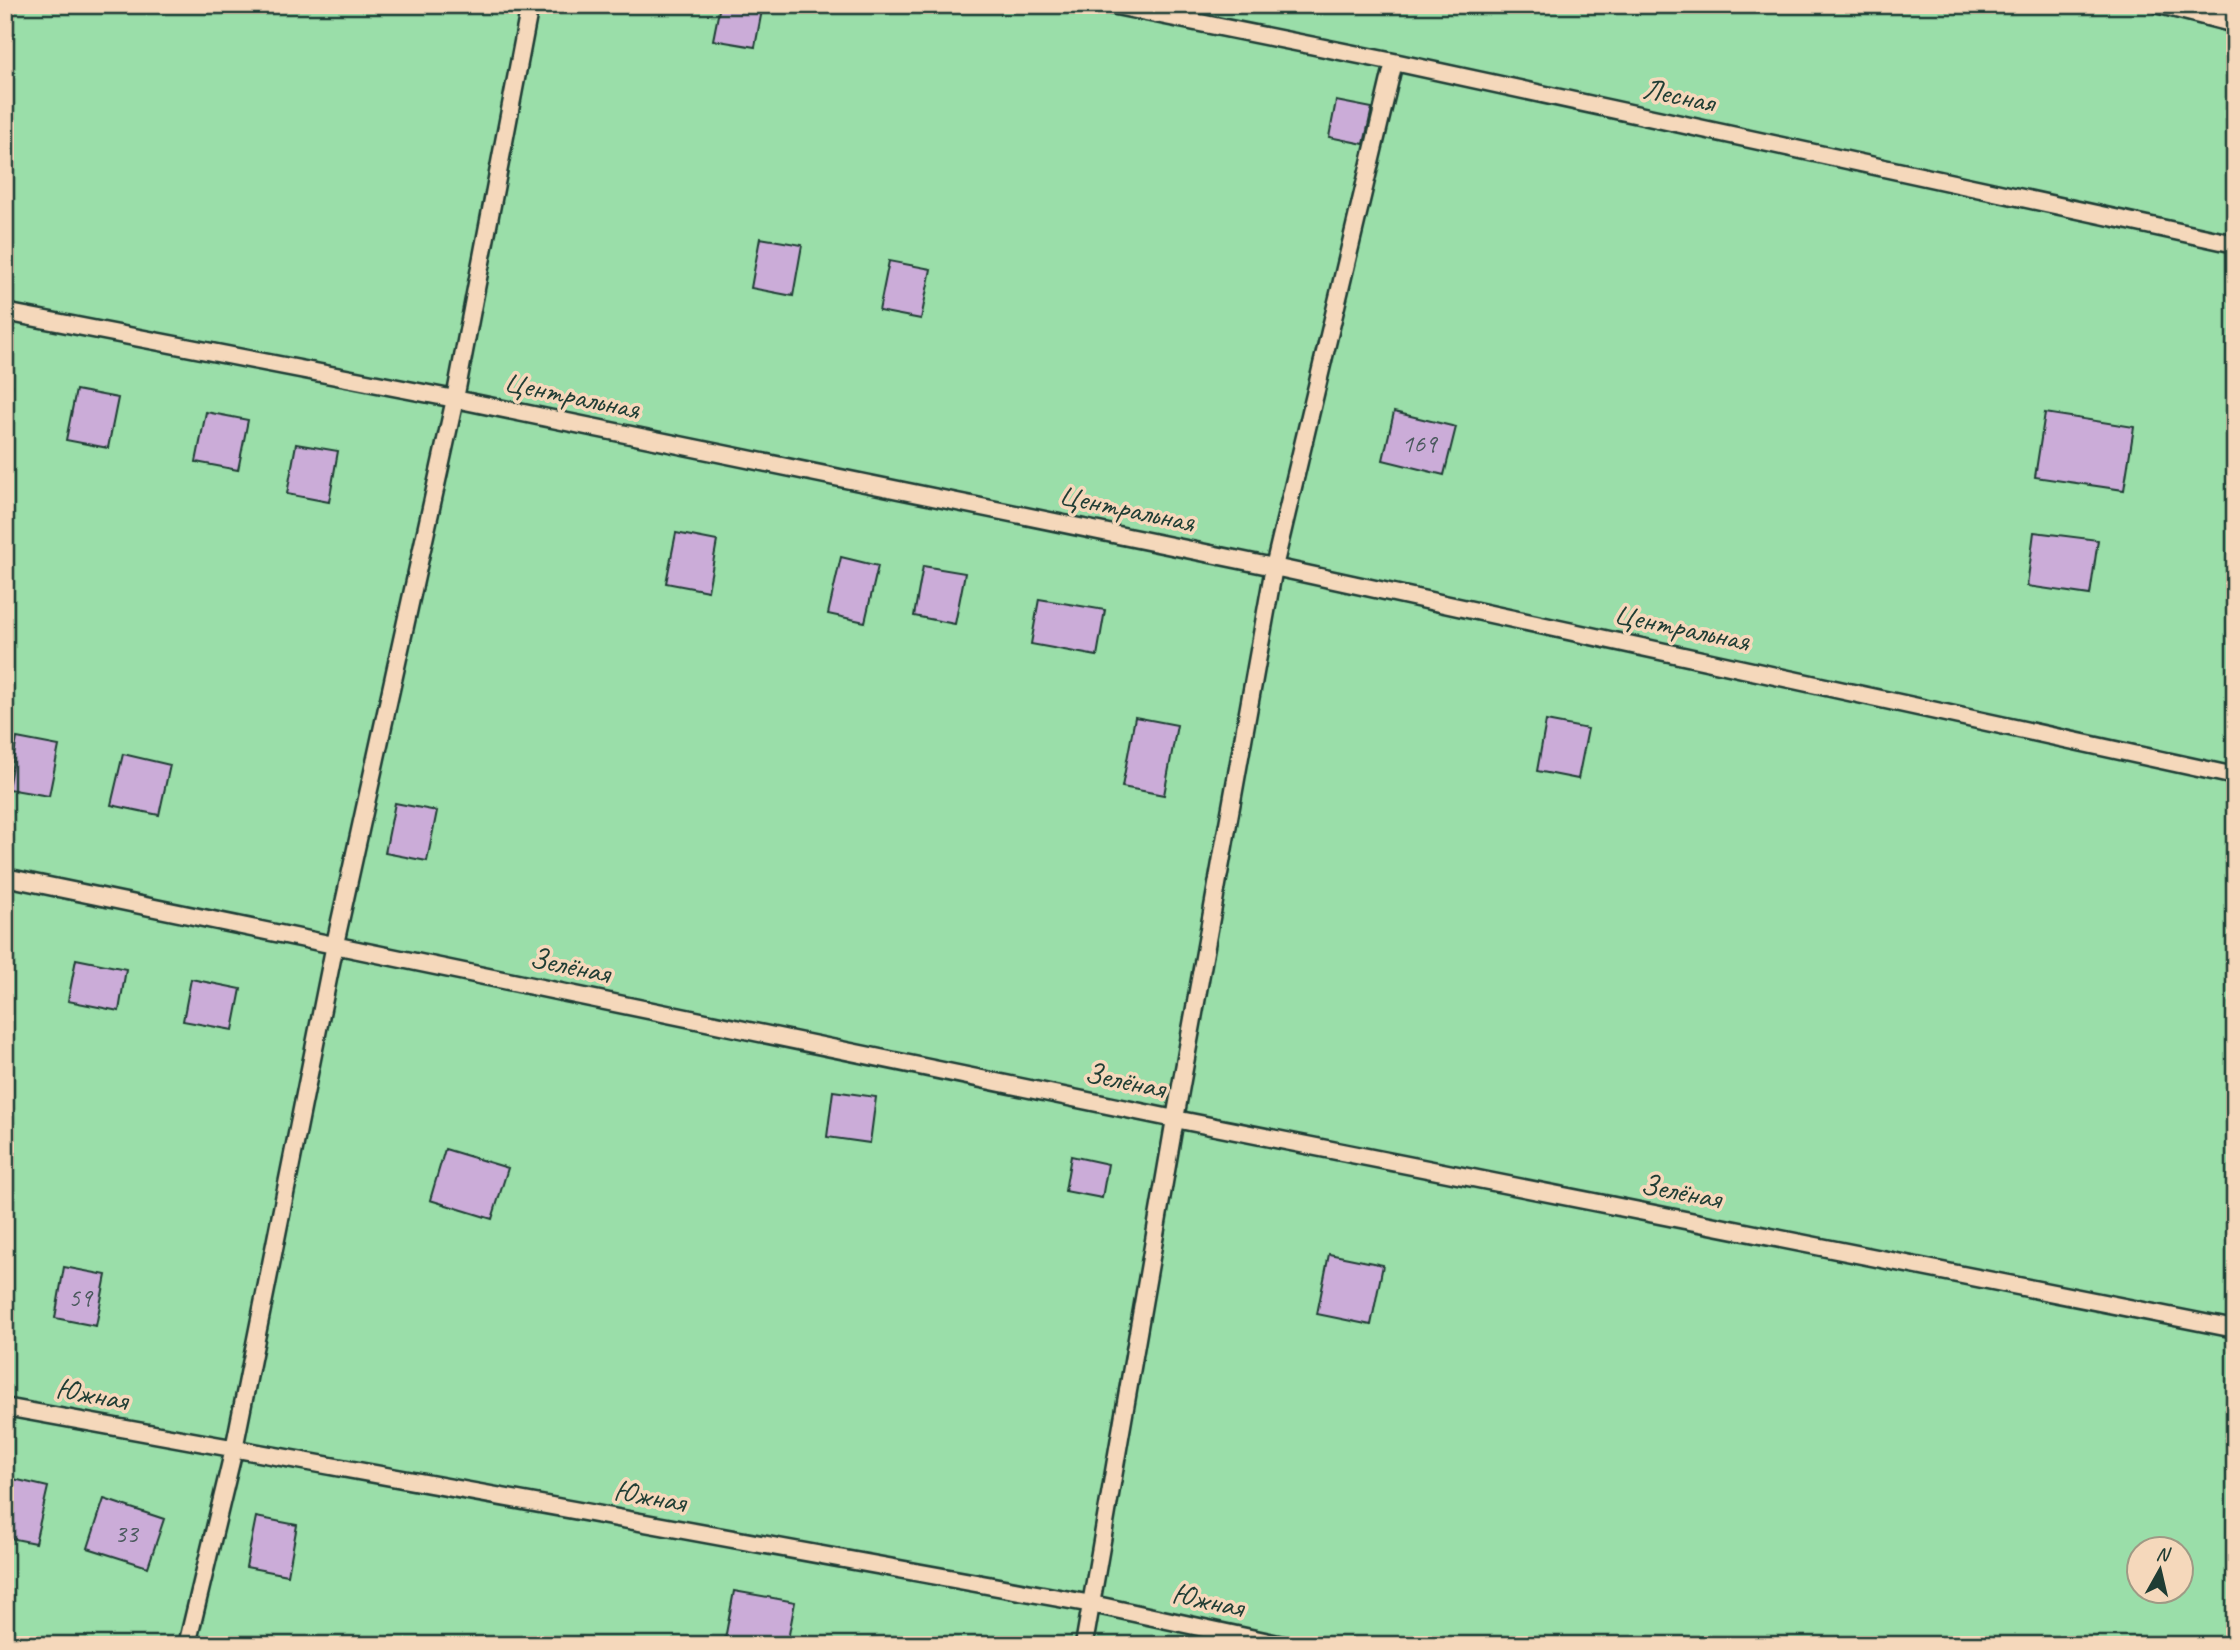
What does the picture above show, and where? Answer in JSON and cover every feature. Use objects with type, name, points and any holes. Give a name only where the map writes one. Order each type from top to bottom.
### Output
[{"type":"lane","points":[[187,1645],[234,1449],[335,944],[455,400],[530,5]]},
{"type":"lane","name":"Лесная","points":[[1111,5],[1394,62],[2235,244]]},
{"type":"lane","points":[[2160,5],[2235,24]]},
{"type":"lane","points":[[1084,1645],[1274,567],[1394,62]]},
{"type":"lane","name":"Центральная","points":[[5,312],[455,400],[1274,567],[2235,776]]},
{"type":"lane","name":"Зелёная","points":[[5,877],[1175,1119],[2235,1329]]},
{"type":"lane","name":"Южная","points":[[5,1407],[1093,1604],[1283,1645]]},
{"type":"green space","points":[[5,5],[2235,5],[2235,1645],[5,1645]]},
{"type":"building","points":[[720,5],[763,5],[755,47],[713,40]]},
{"type":"building","points":[[1336,101],[1372,108],[1364,144],[1329,137]]},
{"type":"building","points":[[760,238],[802,245],[793,296],[751,288]]},
{"type":"building","points":[[889,261],[931,269],[921,319],[879,311]]},
{"type":"building","points":[[5,383],[12,385],[5,421]]},
{"type":"building","points":[[76,390],[118,398],[108,448],[66,440]]},
{"type":"building","points":[[206,412],[248,420],[238,470],[196,462]]},
{"type":"building","points":[[1394,412],[1456,427],[1444,475],[1383,460]]},
{"type":"building","points":[[2045,413],[2134,427],[2124,490],[2035,477]]},
{"type":"building","points":[[296,444],[338,451],[329,502],[287,494]]},
{"type":"building","points":[[2034,532],[2098,540],[2090,595],[2027,586]]},
{"type":"building","points":[[676,533],[717,541],[708,591],[666,583]]},
{"type":"building","points":[[841,557],[878,566],[865,622],[828,614]]},
{"type":"building","points":[[923,566],[965,573],[955,624],[914,616]]},
{"type":"building","points":[[1039,599],[1105,610],[1097,656],[1031,644]]},
{"type":"building","points":[[1135,717],[1177,725],[1164,795],[1122,787]]},
{"type":"building","points":[[1546,721],[1588,729],[1578,779],[1537,771]]},
{"type":"building","points":[[17,738],[59,746],[49,796],[8,789]]},
{"type":"building","points":[[123,754],[170,765],[159,815],[111,805]]},
{"type":"building","points":[[395,803],[437,811],[427,861],[385,853]]},
{"type":"building","points":[[76,959],[126,969],[119,1011],[68,1001]]},
{"type":"building","points":[[191,979],[241,989],[233,1030],[183,1021]]},
{"type":"building","points":[[833,1091],[876,1097],[870,1143],[827,1137]]},
{"type":"building","points":[[445,1149],[508,1168],[492,1219],[430,1200]]},
{"type":"building","points":[[1071,1156],[1108,1164],[1102,1198],[1065,1191]]},
{"type":"building","points":[[1329,1254],[1383,1265],[1371,1325],[1317,1314]]},
{"type":"building","points":[[64,1267],[106,1275],[96,1326],[55,1318]]},
{"type":"building","points":[[5,1477],[48,1487],[35,1543],[5,1537]]},
{"type":"building","points":[[104,1499],[164,1519],[148,1567],[88,1548]]},
{"type":"building","points":[[256,1517],[297,1525],[288,1575],[246,1567]]},
{"type":"building","points":[[734,1591],[795,1602],[787,1645],[757,1645],[725,1639]]}]
